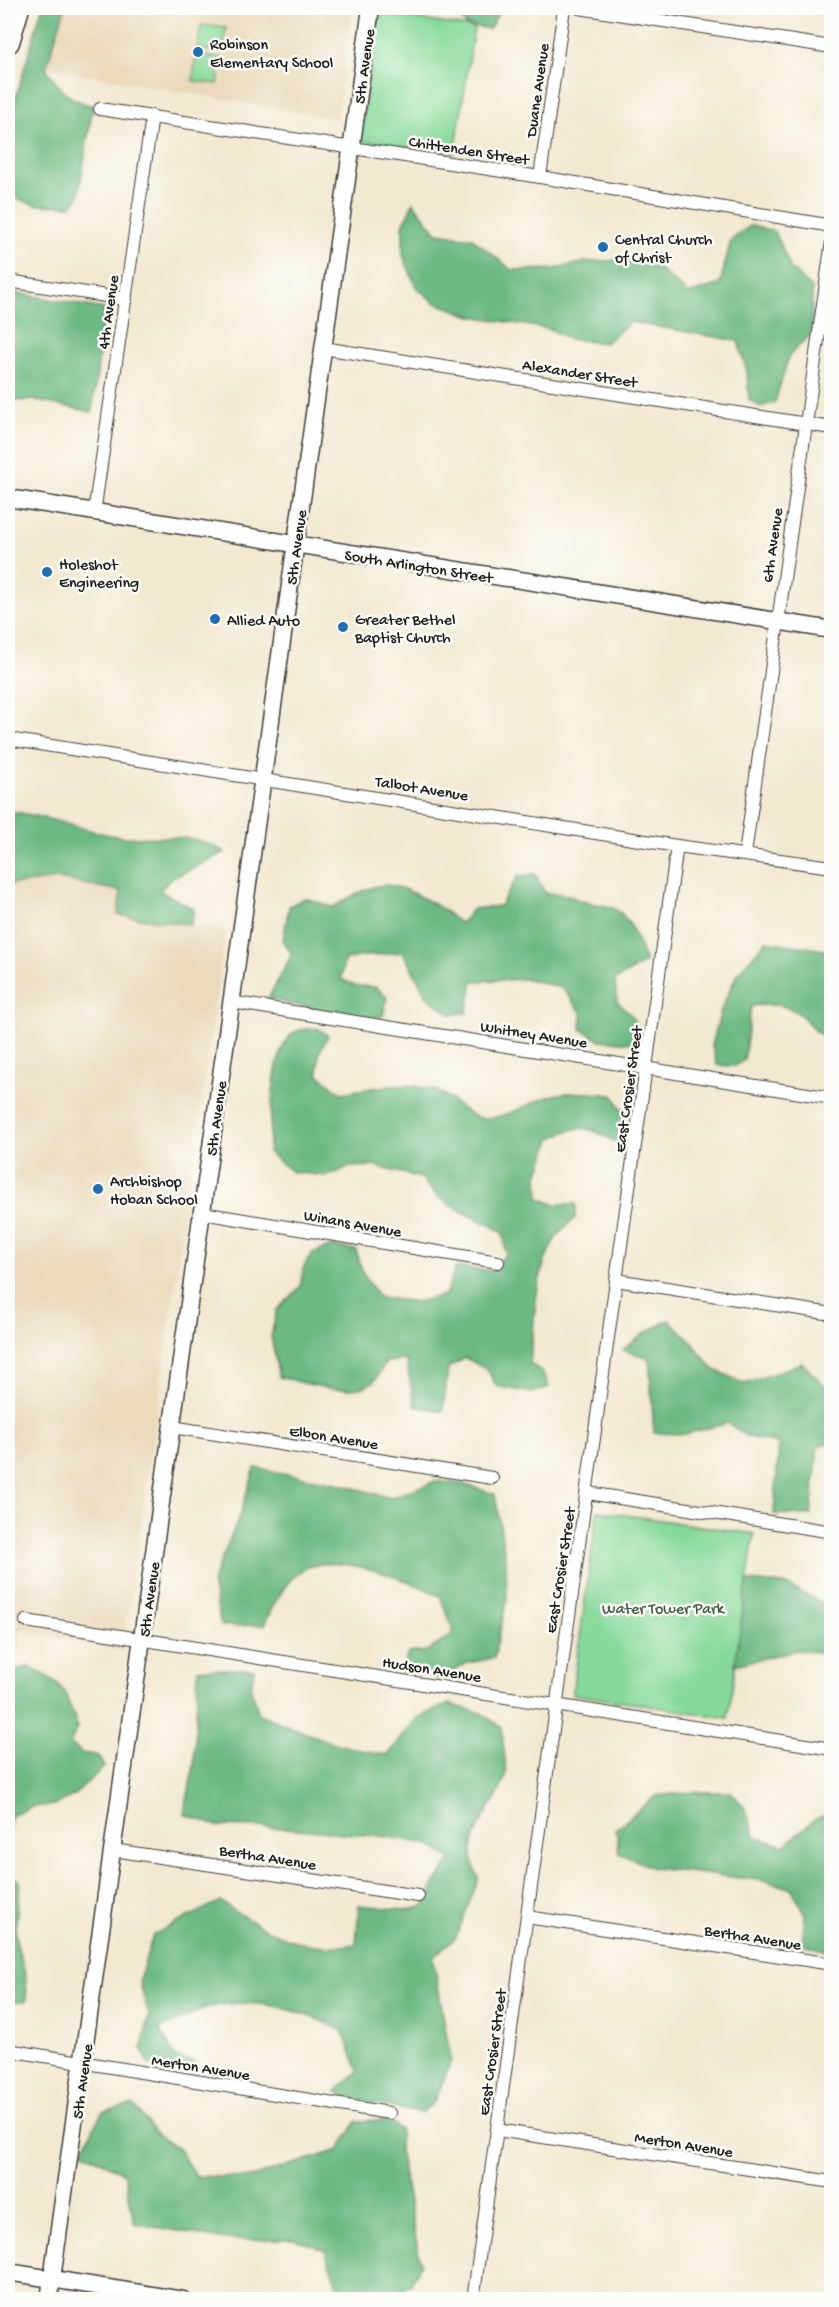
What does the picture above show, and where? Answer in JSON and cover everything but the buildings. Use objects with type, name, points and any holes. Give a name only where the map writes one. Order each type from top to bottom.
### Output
[{"type":"highway","points":[[8,42],[18,8]]},
{"type":"street","name":"5th Avenue","points":[[49,2300],[371,8]]},
{"type":"street","name":"Duane Avenue","points":[[540,177],[564,8]]},
{"type":"street","points":[[579,8],[831,47]]},
{"type":"street","name":"Chittenden Street","points":[[100,109],[540,177],[831,226]]},
{"type":"street","name":"4th Avenue","points":[[94,513],[152,116]]},
{"type":"street","name":"6th Avenue","points":[[745,854],[831,241]]},
{"type":"street","points":[[8,281],[126,299]]},
{"type":"street","name":"Alexander Street","points":[[323,348],[831,428]]},
{"type":"street","name":"South Arlington Street","points":[[8,498],[831,630]]},
{"type":"street","name":"Talbot Avenue","points":[[8,739],[677,846],[831,867]]},
{"type":"street","name":"East Crosier Street","points":[[473,2300],[677,846]]},
{"type":"street","name":"Whitney Avenue","points":[[231,1002],[831,1098]]},
{"type":"street","name":"Winans Avenue","points":[[202,1213],[498,1262]]},
{"type":"street","points":[[616,1280],[831,1314]]},
{"type":"street","name":"Elbon Avenue","points":[[172,1427],[492,1478]]},
{"type":"street","points":[[588,1493],[831,1532]]},
{"type":"street","name":"Hudson Avenue","points":[[26,1621],[831,1749]]},
{"type":"street","name":"Bertha Avenue","points":[[113,1850],[418,1896]]},
{"type":"street","name":"Bertha Avenue","points":[[527,1917],[831,1964]]},
{"type":"street","name":"Merton Avenue","points":[[8,2050],[389,2113]]},
{"type":"street","name":"Merton Avenue","points":[[497,2130],[831,2182]]},
{"type":"street","points":[[8,2272],[183,2300]]},
{"type":"shaded area","name":"Robinson Elementary School","points":[[66,8],[352,8],[337,119],[46,68]]},
{"type":"shaded area","name":"Archbishop Hoban School","points":[[8,839],[125,861],[119,915],[226,930],[123,1651],[20,1630],[8,1707]]},
{"type":"green space","points":[[42,8],[65,8],[46,68],[65,93],[93,106],[78,198],[71,206],[35,205],[8,195],[8,124]]},
{"type":"green space","points":[[453,8],[501,9],[489,29],[466,25]]},
{"type":"green space","points":[[377,13],[474,28],[455,153],[360,141]]},
{"type":"green space","points":[[201,25],[226,28],[223,52],[197,49]]},
{"type":"green space","points":[[196,55],[221,58],[218,84],[193,81]]},
{"type":"green space","points":[[413,202],[437,233],[472,238],[512,270],[555,269],[585,262],[620,260],[657,267],[688,294],[720,284],[731,240],[751,225],[775,232],[791,269],[812,288],[812,333],[789,356],[775,402],[761,407],[749,400],[747,372],[738,341],[631,322],[605,343],[570,339],[550,329],[471,316],[434,302],[416,287],[403,255],[403,226]]},
{"type":"green space","points":[[11,292],[105,309],[92,412],[34,400],[8,401],[8,302]]},
{"type":"green space","points":[[8,811],[116,836],[197,840],[225,852],[169,880],[160,891],[194,909],[191,925],[118,915],[121,891],[59,879],[8,885]]},
{"type":"green space","points":[[535,874],[545,893],[569,895],[580,901],[611,907],[621,913],[631,926],[646,962],[615,980],[617,1002],[634,1020],[633,1043],[600,1040],[581,1029],[582,1013],[562,988],[527,979],[473,981],[467,1013],[450,1014],[427,997],[403,952],[356,957],[344,961],[341,979],[355,986],[376,987],[387,998],[383,1016],[362,1019],[268,999],[292,954],[283,941],[289,906],[305,898],[333,907],[364,890],[386,885],[408,891],[439,907],[461,923],[473,909],[500,906],[518,876]]},
{"type":"green space","points":[[766,941],[831,951],[831,1038],[820,1034],[798,1013],[787,1007],[751,1006],[744,1060],[735,1066],[717,1065],[712,1046],[721,1010],[737,974]]},
{"type":"green space","points":[[318,1028],[328,1036],[319,1053],[318,1074],[341,1093],[389,1086],[414,1086],[437,1091],[467,1112],[481,1118],[504,1115],[561,1093],[613,1095],[624,1114],[628,1136],[614,1141],[582,1128],[561,1134],[551,1139],[538,1176],[539,1198],[553,1204],[576,1204],[576,1217],[556,1238],[547,1255],[538,1285],[530,1363],[542,1372],[549,1387],[532,1393],[496,1386],[487,1369],[465,1358],[448,1368],[443,1411],[415,1406],[406,1360],[386,1362],[373,1382],[353,1389],[327,1388],[279,1377],[271,1337],[277,1310],[300,1287],[304,1266],[312,1253],[332,1246],[356,1250],[363,1274],[379,1297],[416,1302],[445,1295],[456,1267],[492,1271],[506,1254],[503,1233],[449,1204],[430,1189],[422,1178],[374,1166],[350,1167],[327,1176],[292,1172],[268,1152],[273,1090],[284,1045],[297,1031]]},
{"type":"green space","points":[[669,1320],[692,1342],[713,1369],[745,1384],[802,1363],[831,1392],[831,1442],[818,1446],[811,1515],[774,1514],[779,1444],[746,1436],[728,1423],[685,1434],[654,1433],[649,1358],[623,1350],[645,1333]]},
{"type":"green space","points":[[255,1468],[341,1484],[390,1498],[436,1481],[463,1484],[495,1494],[506,1564],[507,1599],[494,1658],[467,1663],[439,1679],[403,1668],[408,1653],[428,1651],[451,1635],[453,1628],[440,1596],[394,1576],[357,1566],[322,1564],[308,1567],[294,1576],[287,1584],[264,1625],[221,1626],[212,1582],[240,1515]]},
{"type":"green space","name":"Water Tower Park","points":[[599,1511],[754,1534],[728,1718],[572,1694]]},
{"type":"green space","points":[[747,1581],[784,1584],[831,1607],[831,1664],[818,1652],[797,1650],[735,1665]]},
{"type":"green space","points":[[28,1667],[58,1684],[66,1696],[78,1727],[70,1743],[82,1753],[99,1756],[104,1767],[73,1796],[55,1805],[31,1807],[11,1816],[8,1835],[8,1672]]},
{"type":"green space","points":[[198,1669],[254,1669],[251,1690],[259,1714],[354,1749],[388,1755],[417,1718],[448,1704],[481,1713],[502,1728],[505,1779],[479,1827],[472,1851],[473,1864],[479,1878],[456,1937],[433,1957],[451,2061],[435,2101],[421,2113],[350,2099],[336,2091],[358,2071],[342,2030],[312,2017],[264,2004],[231,2003],[215,2006],[159,2029],[176,2057],[196,2063],[179,2069],[148,2064],[142,2049],[149,2015],[139,1981],[153,1935],[220,1901],[284,1937],[318,1946],[356,1944],[359,1905],[406,1910],[424,1906],[432,1887],[451,1860],[431,1845],[389,1837],[286,1828],[217,1826],[184,1814],[194,1765]]},
{"type":"green space","points":[[694,1792],[731,1792],[744,1807],[756,1837],[784,1846],[815,1819],[831,1813],[831,1952],[802,1944],[805,1914],[792,1889],[767,1881],[653,1868],[619,1853],[616,1829],[656,1796]]},
{"type":"green space","points":[[8,1853],[10,1872],[20,1883],[16,1938],[27,1986],[26,2001],[12,2003],[8,1999]]},
{"type":"green space","points":[[133,2105],[158,2136],[179,2149],[195,2176],[248,2178],[339,2150],[357,2121],[388,2120],[400,2129],[399,2150],[421,2265],[410,2285],[391,2299],[368,2299],[338,2289],[325,2250],[295,2239],[227,2240],[134,2223],[125,2174],[82,2151],[102,2112]]},
{"type":"place","name":"Robinson Elementary School","points":[[198,52]]},
{"type":"place","name":"Central Church of Christ","points":[[603,247]]},
{"type":"place","name":"Holeshot Engineering","points":[[47,572]]},
{"type":"place","name":"Allied Auto","points":[[215,619]]},
{"type":"place","name":"Greater Bethel Baptist Church","points":[[343,627]]},
{"type":"place","name":"Archbishop Hoban School","points":[[98,1189]]}]
